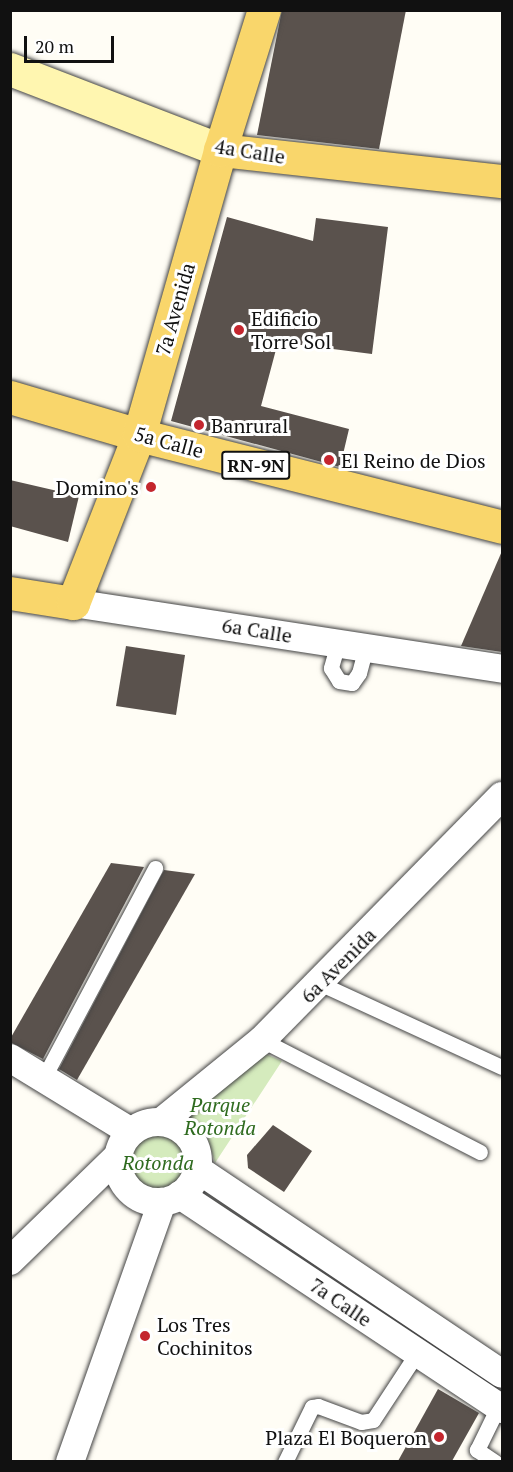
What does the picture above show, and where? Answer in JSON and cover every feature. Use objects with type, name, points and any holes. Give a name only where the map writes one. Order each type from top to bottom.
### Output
[{"type":"main road","name":"7a Avenida","points":[[73,603],[139,435],[220,150],[264,10]]},
{"type":"main road","name":"4a Calle","points":[[10,69],[220,150],[502,181]]},
{"type":"main road","name":"5a Calle","points":[[10,397],[139,435],[502,527]]},
{"type":"main road","name":"6a Calle","points":[[10,593],[73,603]]},
{"type":"street","name":"6a Calle","points":[[73,603],[502,669]]},
{"type":"street","name":"6a Avenida","points":[[161,1122],[262,1040],[502,796]]},
{"type":"street","points":[[10,1058],[43,1079],[124,1144]]},
{"type":"street","points":[[10,1262],[147,1123],[161,1122],[178,1128],[189,1137],[197,1154],[197,1169],[193,1181],[171,1198],[70,1461]]},
{"type":"street","points":[[124,1144],[119,1173],[129,1189],[140,1198],[171,1198]]},
{"type":"street","name":"7a Calle","points":[[197,1169],[502,1374]]},
{"type":"street","name":"7a Calle","points":[[171,1198],[500,1408]]},
{"type":"lane","points":[[338,643],[332,668],[339,681],[352,683],[359,673],[366,647]]},
{"type":"lane","points":[[43,1079],[155,868]]},
{"type":"lane","points":[[319,983],[502,1067]]},
{"type":"lane","points":[[262,1040],[480,1152]]},
{"type":"lane","points":[[285,1461],[312,1407],[318,1406],[361,1422],[373,1420],[417,1353]]},
{"type":"lane","points":[[495,1461],[477,1450],[500,1408]]},
{"type":"green space","name":"Parque Rotonda","points":[[259,1051],[282,1061],[215,1163],[206,1133],[187,1117]]},
{"type":"green space","name":"Rotonda","points":[[158,1123],[173,1126],[186,1134],[194,1147],[197,1162],[194,1177],[186,1190],[173,1198],[158,1201],[143,1198],[130,1190],[122,1177],[119,1162],[122,1147],[130,1134],[143,1126]]},
{"type":"building","points":[[282,10],[406,10],[379,149],[257,135]]},
{"type":"building","points":[[227,217],[313,241],[316,218],[388,227],[372,354],[278,342],[261,406],[349,429],[340,467],[171,421]]},
{"type":"building","points":[[10,480],[79,496],[68,542],[10,526]]},
{"type":"building","points":[[502,551],[502,652],[461,646]]},
{"type":"building","points":[[126,646],[185,655],[176,715],[116,706]]},
{"type":"building","points":[[111,863],[144,867],[43,1059],[10,1042],[10,1039]]},
{"type":"building","points":[[164,870],[195,874],[77,1080],[59,1069]]},
{"type":"building","points":[[273,1125],[312,1151],[284,1192],[248,1168],[247,1155]]},
{"type":"building","name":"Plaza El Boqueron","points":[[438,1389],[479,1413],[452,1461],[398,1461]]},
{"type":"place","name":"Edificio Torre Sol","points":[[239,330]]},
{"type":"place","name":"Banrural","points":[[199,425]]},
{"type":"place","name":"El Reino de Dios","points":[[329,460]]},
{"type":"place","name":"Domino's","points":[[151,487]]},
{"type":"place","name":"Los Tres Cochinitos","points":[[145,1336]]},
{"type":"place","name":"Plaza El Boqueron","points":[[439,1437]]}]
